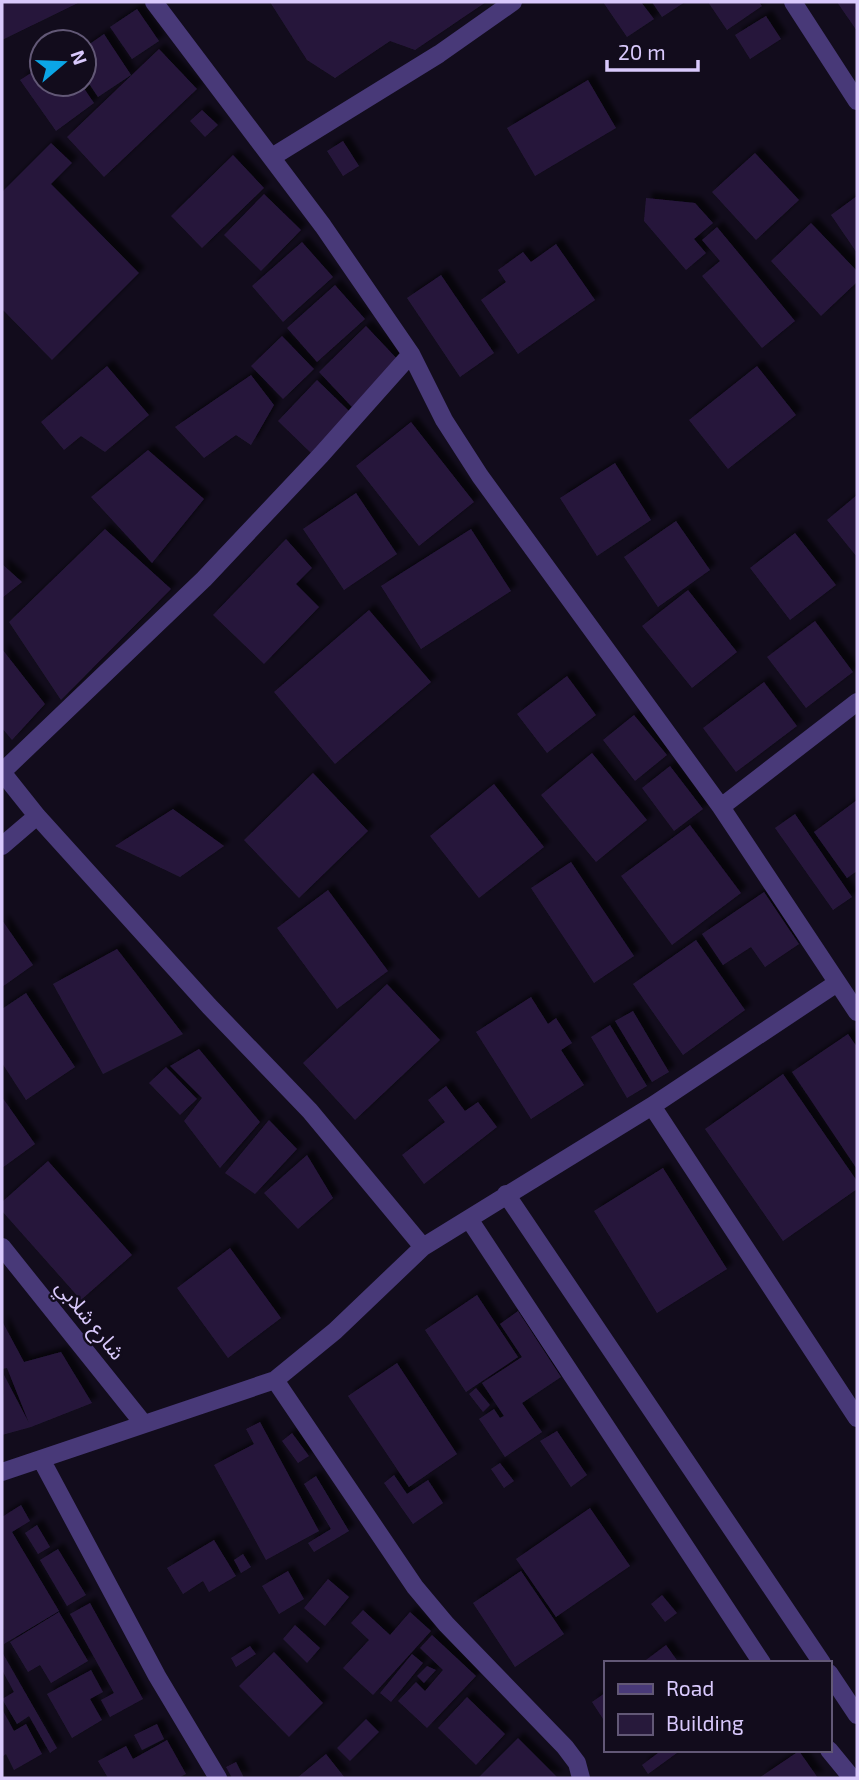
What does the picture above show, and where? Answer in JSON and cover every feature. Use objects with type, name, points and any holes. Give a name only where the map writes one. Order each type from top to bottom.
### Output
[{"type":"street","points":[[154,2],[324,226],[411,355],[444,420],[480,476],[721,807],[857,1012]]},
{"type":"street","points":[[272,157],[439,54],[513,2]]},
{"type":"street","points":[[793,2],[857,101]]},
{"type":"street","points":[[411,355],[204,579],[2,772],[37,816],[209,1006],[310,1111],[423,1247]]},
{"type":"street","points":[[721,807],[857,702]]},
{"type":"street","points":[[2,846],[37,816]]},
{"type":"street","points":[[2,1472],[42,1461],[143,1423],[275,1380],[335,1331],[423,1247],[652,1106],[837,983]]},
{"type":"street","points":[[652,1106],[857,1418]]},
{"type":"street","points":[[506,1194],[821,1661]]},
{"type":"street","points":[[469,1219],[761,1661]]},
{"type":"street","name":"شارع شلابي","points":[[2,1247],[143,1423]]},
{"type":"street","points":[[275,1380],[415,1587],[446,1624],[565,1747],[577,1763],[581,1778]]},
{"type":"street","points":[[42,1461],[158,1676],[218,1778]]},
{"type":"street","points":[[831,1676],[857,1715]]},
{"type":"street","points":[[831,1752],[852,1778]]},
{"type":"building","points":[[2,2],[80,2],[2,40]]},
{"type":"building","points":[[270,2],[486,2],[415,50],[390,41],[335,78],[307,60]]},
{"type":"building","points":[[603,2],[641,2],[654,19],[627,37]]},
{"type":"building","points":[[652,2],[685,2],[662,17]]},
{"type":"building","points":[[708,2],[759,2],[762,6],[727,30]]},
{"type":"building","points":[[837,2],[857,2],[857,31]]},
{"type":"building","points":[[137,9],[159,41],[132,59],[110,27]]},
{"type":"building","points":[[766,16],[781,39],[750,59],[735,35]]},
{"type":"building","points":[[104,34],[131,75],[98,97],[98,38]]},
{"type":"building","points":[[159,49],[197,89],[104,177],[67,137]]},
{"type":"building","points":[[28,75],[28,91],[20,80]]},
{"type":"building","points":[[588,80],[616,128],[535,176],[507,128]]},
{"type":"building","points":[[33,98],[91,98],[94,103],[56,131]]},
{"type":"building","points":[[202,110],[218,125],[205,137],[190,121]]},
{"type":"building","points":[[343,141],[359,166],[343,176],[327,151]]},
{"type":"building","points":[[51,143],[72,163],[51,184],[139,273],[52,360],[2,309],[2,192]]},
{"type":"building","points":[[755,153],[799,200],[756,240],[712,192]]},
{"type":"building","points":[[233,155],[264,188],[202,248],[171,216]]},
{"type":"building","points":[[264,194],[301,230],[261,271],[224,235]]},
{"type":"building","points":[[857,196],[857,253],[831,215]]},
{"type":"building","points":[[646,198],[695,203],[713,223],[694,239],[706,253],[686,270],[644,221]]},
{"type":"building","points":[[811,223],[857,271],[857,282],[821,316],[771,261]]},
{"type":"building","points":[[717,227],[795,321],[762,348],[702,276],[720,261],[702,240]]},
{"type":"building","points":[[302,242],[333,277],[283,322],[252,286]]},
{"type":"building","points":[[556,244],[595,300],[518,354],[481,300],[506,282],[498,270],[523,252],[531,262]]},
{"type":"building","points":[[441,275],[494,353],[460,377],[407,298]]},
{"type":"building","points":[[335,285],[365,319],[317,362],[287,328]]},
{"type":"building","points":[[366,326],[400,362],[352,407],[319,372]]},
{"type":"building","points":[[282,336],[314,369],[283,399],[251,366]]},
{"type":"building","points":[[107,366],[149,415],[105,452],[81,436],[64,450],[41,422]]},
{"type":"building","points":[[757,366],[796,415],[728,469],[689,420]]},
{"type":"building","points":[[251,375],[274,405],[251,445],[236,435],[204,458],[175,427]]},
{"type":"building","points":[[317,380],[351,413],[312,454],[278,421]]},
{"type":"building","points":[[411,422],[474,502],[419,546],[356,466]]},
{"type":"building","points":[[148,450],[204,499],[152,563],[91,497]]},
{"type":"building","points":[[615,463],[651,520],[597,556],[560,498]]},
{"type":"building","points":[[356,493],[397,554],[344,590],[303,529]]},
{"type":"building","points":[[857,495],[857,557],[827,520]]},
{"type":"building","points":[[676,521],[710,570],[658,607],[624,557]]},
{"type":"building","points":[[105,529],[171,589],[61,700],[9,622]]},
{"type":"building","points":[[471,529],[511,591],[421,649],[381,586]]},
{"type":"building","points":[[795,533],[836,585],[790,620],[750,568]]},
{"type":"building","points":[[286,539],[312,568],[296,584],[319,607],[264,664],[213,615]]},
{"type":"building","points":[[2,564],[22,582],[2,598]]},
{"type":"building","points":[[688,590],[737,652],[692,688],[642,626]]},
{"type":"building","points":[[369,610],[431,682],[335,764],[274,692]]},
{"type":"building","points":[[815,621],[853,672],[806,708],[767,657]]},
{"type":"building","points":[[2,649],[45,704],[12,740],[2,728]]},
{"type":"building","points":[[567,676],[596,715],[547,753],[517,714]]},
{"type":"building","points":[[764,682],[797,726],[736,772],[703,728]]},
{"type":"building","points":[[634,715],[667,755],[635,781],[603,740]]},
{"type":"building","points":[[592,753],[647,820],[596,862],[541,795]]},
{"type":"building","points":[[670,766],[703,809],[674,831],[642,788]]},
{"type":"building","points":[[313,773],[368,831],[299,898],[244,840]]},
{"type":"building","points":[[494,784],[544,847],[479,898],[430,836]]},
{"type":"building","points":[[857,800],[857,871],[847,878],[814,832]]},
{"type":"building","points":[[173,809],[224,846],[180,877],[115,846]]},
{"type":"building","points":[[795,814],[852,897],[833,910],[775,828]]},
{"type":"building","points":[[690,825],[741,893],[672,945],[621,876]]},
{"type":"building","points":[[571,862],[634,956],[594,983],[531,888]]},
{"type":"building","points":[[328,890],[388,971],[337,1009],[277,928]]},
{"type":"building","points":[[764,892],[799,944],[765,967],[751,947],[723,965],[702,934]]},
{"type":"building","points":[[2,920],[33,965],[2,987]]},
{"type":"building","points":[[696,940],[745,1010],[683,1055],[633,984]]},
{"type":"building","points":[[117,949],[183,1034],[103,1074],[53,984]]},
{"type":"building","points":[[387,984],[440,1040],[355,1120],[303,1063]]},
{"type":"building","points":[[26,993],[75,1067],[26,1100],[2,1063],[2,1009]]},
{"type":"building","points":[[531,997],[548,1024],[556,1018],[572,1043],[561,1050],[584,1085],[531,1119],[476,1032]]},
{"type":"building","points":[[633,1011],[669,1072],[652,1082],[615,1021]]},
{"type":"building","points":[[610,1025],[647,1086],[627,1098],[591,1037]]},
{"type":"building","points":[[848,1034],[857,1047],[857,1169],[792,1072]]},
{"type":"building","points":[[199,1049],[260,1122],[220,1168],[184,1121],[202,1098],[170,1066]]},
{"type":"building","points":[[166,1067],[197,1099],[180,1115],[149,1083]]},
{"type":"building","points":[[783,1074],[857,1181],[857,1189],[783,1241],[705,1129]]},
{"type":"building","points":[[446,1086],[465,1111],[478,1102],[497,1127],[424,1184],[402,1155],[445,1122],[428,1100]]},
{"type":"building","points":[[2,1097],[35,1144],[2,1168]]},
{"type":"building","points":[[269,1120],[297,1149],[255,1194],[225,1173]]},
{"type":"building","points":[[307,1155],[333,1198],[298,1229],[264,1193]]},
{"type":"building","points":[[48,1161],[132,1255],[81,1300],[2,1211],[2,1202]]},
{"type":"building","points":[[663,1168],[727,1269],[657,1313],[594,1211]]},
{"type":"building","points":[[230,1248],[281,1318],[228,1358],[177,1288]]},
{"type":"building","points":[[477,1295],[518,1357],[466,1392],[425,1330]]},
{"type":"building","points":[[518,1311],[561,1377],[522,1403],[542,1432],[505,1457],[479,1419],[494,1409],[500,1418],[504,1416],[482,1383],[522,1357],[500,1324]]},
{"type":"building","points":[[2,1321],[24,1362],[61,1352],[92,1403],[31,1427],[2,1435],[4,1375],[29,1423],[7,1368],[2,1369]]},
{"type":"building","points":[[397,1363],[457,1454],[409,1487],[348,1396]]},
{"type":"building","points":[[476,1388],[490,1405],[483,1412],[469,1394]]},
{"type":"building","points":[[260,1422],[319,1531],[266,1560],[214,1465],[254,1444],[246,1429]]},
{"type":"building","points":[[557,1431],[587,1475],[571,1487],[540,1441]]},
{"type":"building","points":[[292,1433],[309,1456],[298,1463],[282,1441]]},
{"type":"building","points":[[500,1463],[514,1481],[504,1488],[491,1469]]},
{"type":"building","points":[[394,1475],[407,1494],[428,1480],[443,1503],[413,1524],[384,1483]]},
{"type":"building","points":[[316,1476],[349,1531],[314,1552],[308,1543],[331,1529],[304,1484]]},
{"type":"building","points":[[21,1505],[30,1521],[12,1532],[59,1611],[4,1644],[2,1517]]},
{"type":"building","points":[[590,1508],[630,1566],[556,1617],[516,1559]]},
{"type":"building","points":[[37,1525],[50,1547],[38,1554],[25,1533]]},
{"type":"building","points":[[214,1540],[236,1576],[209,1592],[203,1581],[183,1594],[167,1568]]},
{"type":"building","points":[[58,1549],[86,1595],[67,1606],[40,1560]]},
{"type":"building","points":[[243,1554],[251,1567],[241,1573],[234,1560]]},
{"type":"building","points":[[288,1571],[304,1599],[279,1614],[262,1586]]},
{"type":"building","points":[[521,1571],[564,1634],[515,1667],[473,1603]]},
{"type":"building","points":[[328,1579],[349,1597],[325,1626],[304,1608]]},
{"type":"building","points":[[662,1595],[677,1613],[665,1622],[651,1604]]},
{"type":"building","points":[[90,1603],[143,1699],[110,1717],[101,1700],[114,1693],[70,1614]]},
{"type":"building","points":[[363,1610],[390,1635],[410,1612],[431,1631],[373,1695],[343,1668],[369,1640],[351,1623]]},
{"type":"building","points":[[59,1612],[88,1661],[51,1683],[40,1665],[28,1672],[10,1642]]},
{"type":"building","points":[[295,1625],[320,1648],[307,1663],[283,1639]]},
{"type":"building","points":[[432,1635],[476,1676],[427,1728],[398,1701],[416,1682],[425,1691],[443,1670],[420,1648]]},
{"type":"building","points":[[666,1645],[678,1661],[645,1661]]},
{"type":"building","points":[[250,1646],[256,1654],[236,1667],[231,1658]]},
{"type":"building","points":[[2,1652],[57,1748],[50,1753],[29,1716],[17,1724],[2,1699],[14,1692],[2,1670]]},
{"type":"building","points":[[274,1652],[323,1703],[289,1737],[239,1686]]},
{"type":"building","points":[[412,1654],[423,1663],[391,1702],[380,1693]]},
{"type":"building","points":[[427,1666],[436,1670],[424,1683],[417,1676]]},
{"type":"building","points":[[91,1670],[103,1692],[90,1699],[102,1720],[72,1738],[47,1694]]},
{"type":"building","points":[[604,1694],[604,1720],[592,1702]]},
{"type":"building","points":[[467,1697],[505,1734],[476,1765],[438,1728]]},
{"type":"building","points":[[2,1709],[14,1731],[26,1724],[42,1754],[14,1770],[6,1754],[2,1757]]},
{"type":"building","points":[[366,1719],[379,1732],[350,1761],[337,1748]]},
{"type":"building","points":[[157,1724],[164,1739],[142,1750],[134,1735]]},
{"type":"building","points":[[518,1738],[558,1778],[478,1778]]},
{"type":"building","points":[[167,1740],[186,1774],[178,1778],[108,1778],[98,1761],[126,1746],[133,1759]]},
{"type":"building","points":[[659,1752],[678,1752],[648,1774],[642,1765]]},
{"type":"building","points":[[800,1752],[818,1778],[759,1778]]},
{"type":"building","points":[[326,1754],[345,1778],[297,1778]]},
{"type":"building","points":[[236,1762],[244,1778],[232,1778],[226,1767]]}]
